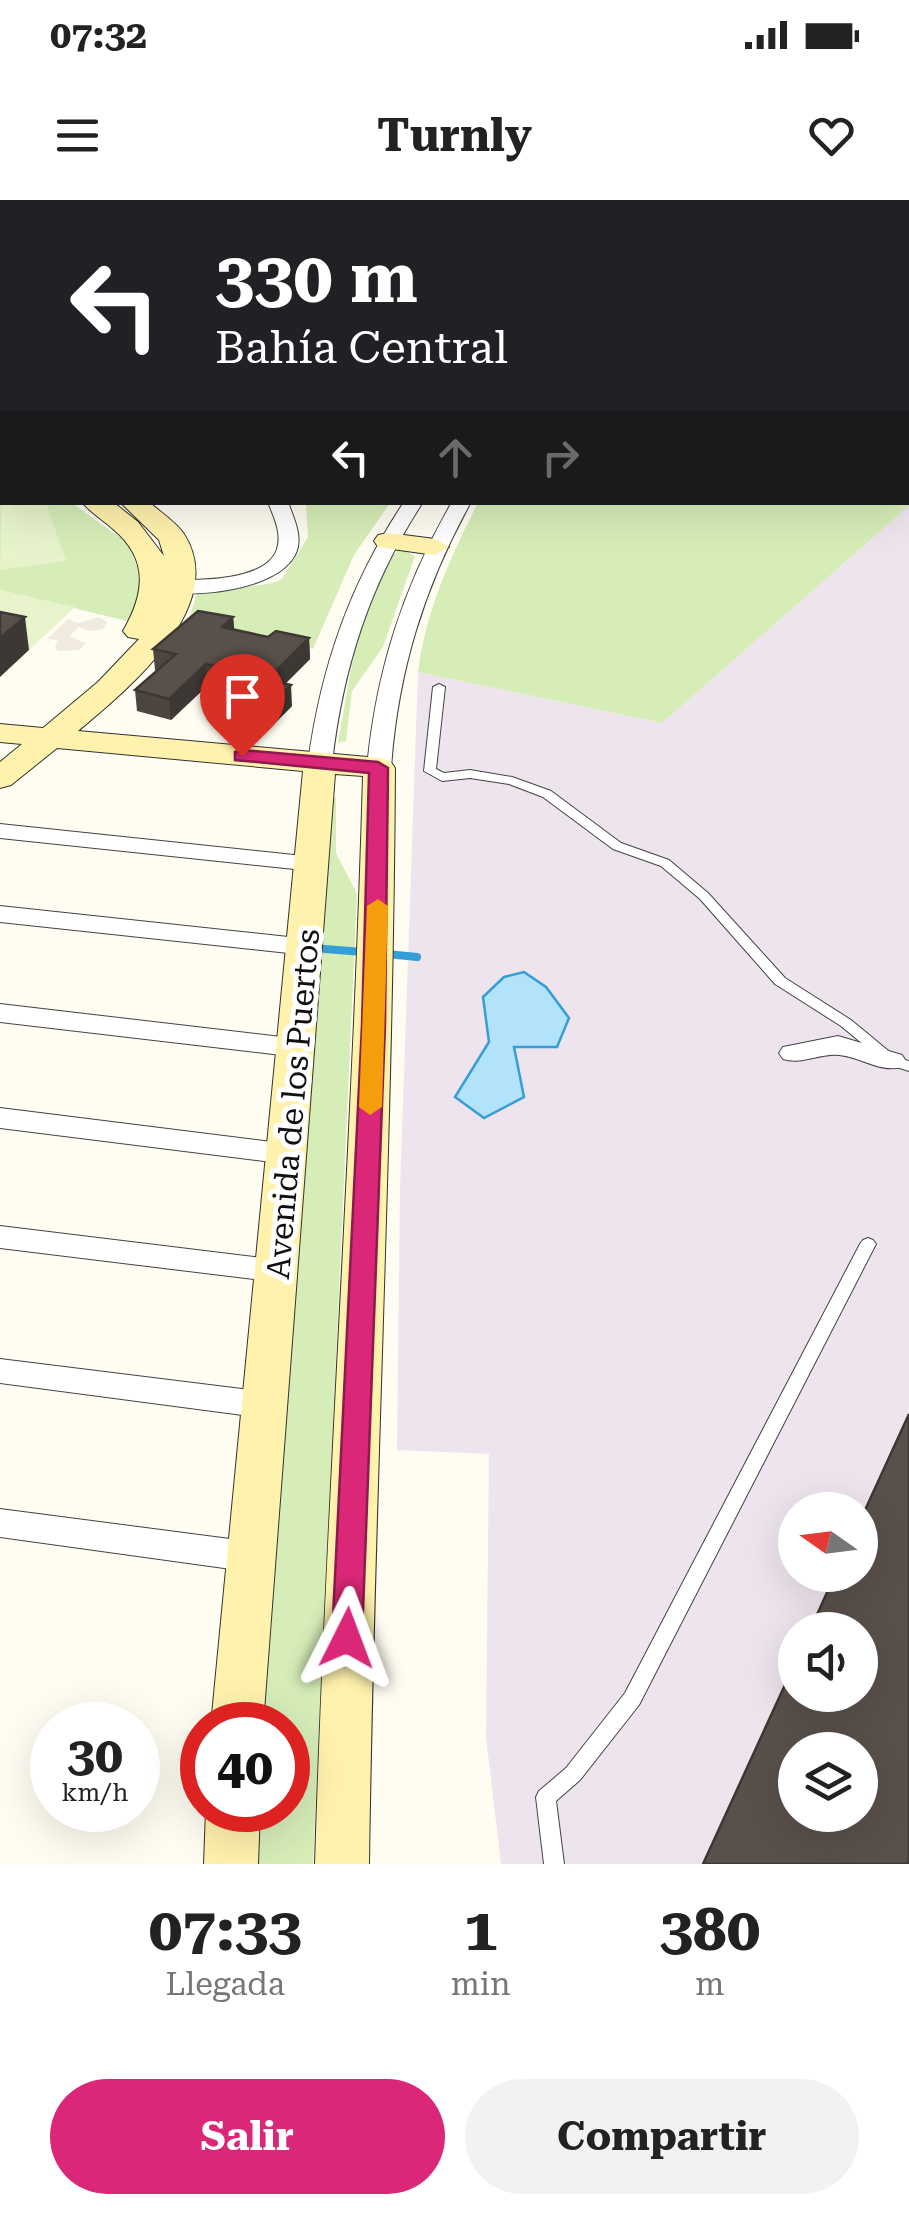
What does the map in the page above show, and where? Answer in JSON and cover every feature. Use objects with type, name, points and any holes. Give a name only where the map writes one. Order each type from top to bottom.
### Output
[{"type":"street","points":[[100,505],[146,544],[167,588]]},
{"type":"street","points":[[12,749],[131,668],[154,644],[167,588],[172,536],[138,505]]},
{"type":"street","points":[[167,588],[244,582],[272,570],[284,557],[288,539],[287,520],[280,505]]},
{"type":"street","name":"Avenida de los Puertos","points":[[239,1702],[290,1154],[326,706],[359,598],[388,541],[412,505]]},
{"type":"street","points":[[342,1864],[347,1638],[376,971],[378,780],[388,678],[436,546],[460,505]]},
{"type":"street","points":[[388,541],[436,546]]},
{"type":"street","points":[[12,749],[378,780]]},
{"type":"street","points":[[0,832],[313,864]]},
{"type":"street","points":[[0,914],[306,947]]},
{"type":"street","points":[[0,1013],[298,1048]]},
{"type":"street","points":[[793,1052],[838,1045],[900,1064]]},
{"type":"street","points":[[0,1118],[290,1154]]},
{"type":"street","points":[[0,1237],[278,1271]]},
{"type":"street","points":[[0,1371],[266,1406]]},
{"type":"street","points":[[0,1523],[253,1557]]},
{"type":"street","points":[[230,1864],[231,1832]]},
{"type":"lane","points":[[439,687],[430,772],[442,777],[470,774],[512,780],[547,794],[617,846],[665,863],[704,896],[780,981],[846,1023],[900,1064]]},
{"type":"lane","points":[[554,1864],[546,1798],[572,1774],[632,1699],[868,1244]]},
{"type":"shaded area","points":[[909,506],[909,1864],[501,1864],[486,1737],[489,1454],[397,1450],[400,1189],[418,672],[662,723]]},
{"type":"shaded area","points":[[99,617],[107,622],[103,629],[90,631],[79,627],[69,636],[85,643],[80,650],[58,651],[58,640],[47,639],[68,619],[78,623]]},
{"type":"green space","points":[[0,505],[75,505],[129,544],[140,576],[135,623],[0,590]]},
{"type":"green space","points":[[2,505],[47,505],[66,561],[0,570]]},
{"type":"green space","points":[[306,505],[389,505],[354,555],[313,649],[188,622],[197,593],[281,580],[308,537]]},
{"type":"green space","points":[[477,505],[909,505],[662,723],[418,672],[427,627]]},
{"type":"green space","points":[[402,549],[415,556],[383,647],[352,691],[346,741],[338,743],[366,607],[388,561]]},
{"type":"green space","points":[[0,590],[75,607],[29,650],[0,644]]},
{"type":"green space","points":[[336,796],[336,853],[357,894],[313,1864],[259,1864],[260,1832],[310,1832],[310,1702],[262,1702],[331,803]]},
{"type":"water","points":[[524,972],[546,987],[569,1018],[557,1047],[514,1047],[524,1097],[484,1118],[455,1097],[489,1042],[483,997],[504,977]]},
{"type":"building","points":[[198,611],[233,617],[222,627],[268,637],[276,631],[309,638],[267,680],[291,685],[255,720],[222,710],[259,678],[206,664],[169,699],[135,690],[176,654],[153,649]]},
{"type":"building","points":[[0,612],[25,617],[0,638]]},
{"type":"building","points":[[909,1414],[909,1864],[703,1864],[778,1700],[778,1712],[878,1712],[878,1612],[818,1612],[827,1592],[878,1592],[878,1492],[873,1492]]},
{"type":"waterway","points":[[312,948],[363,952]]},
{"type":"waterway","points":[[387,954],[417,957]]},
{"type":"slow traffic","points":[[370,1107],[378,906]]},
{"type":"route","points":[[242,756],[378,768],[374,1025],[347,1638]]}]
